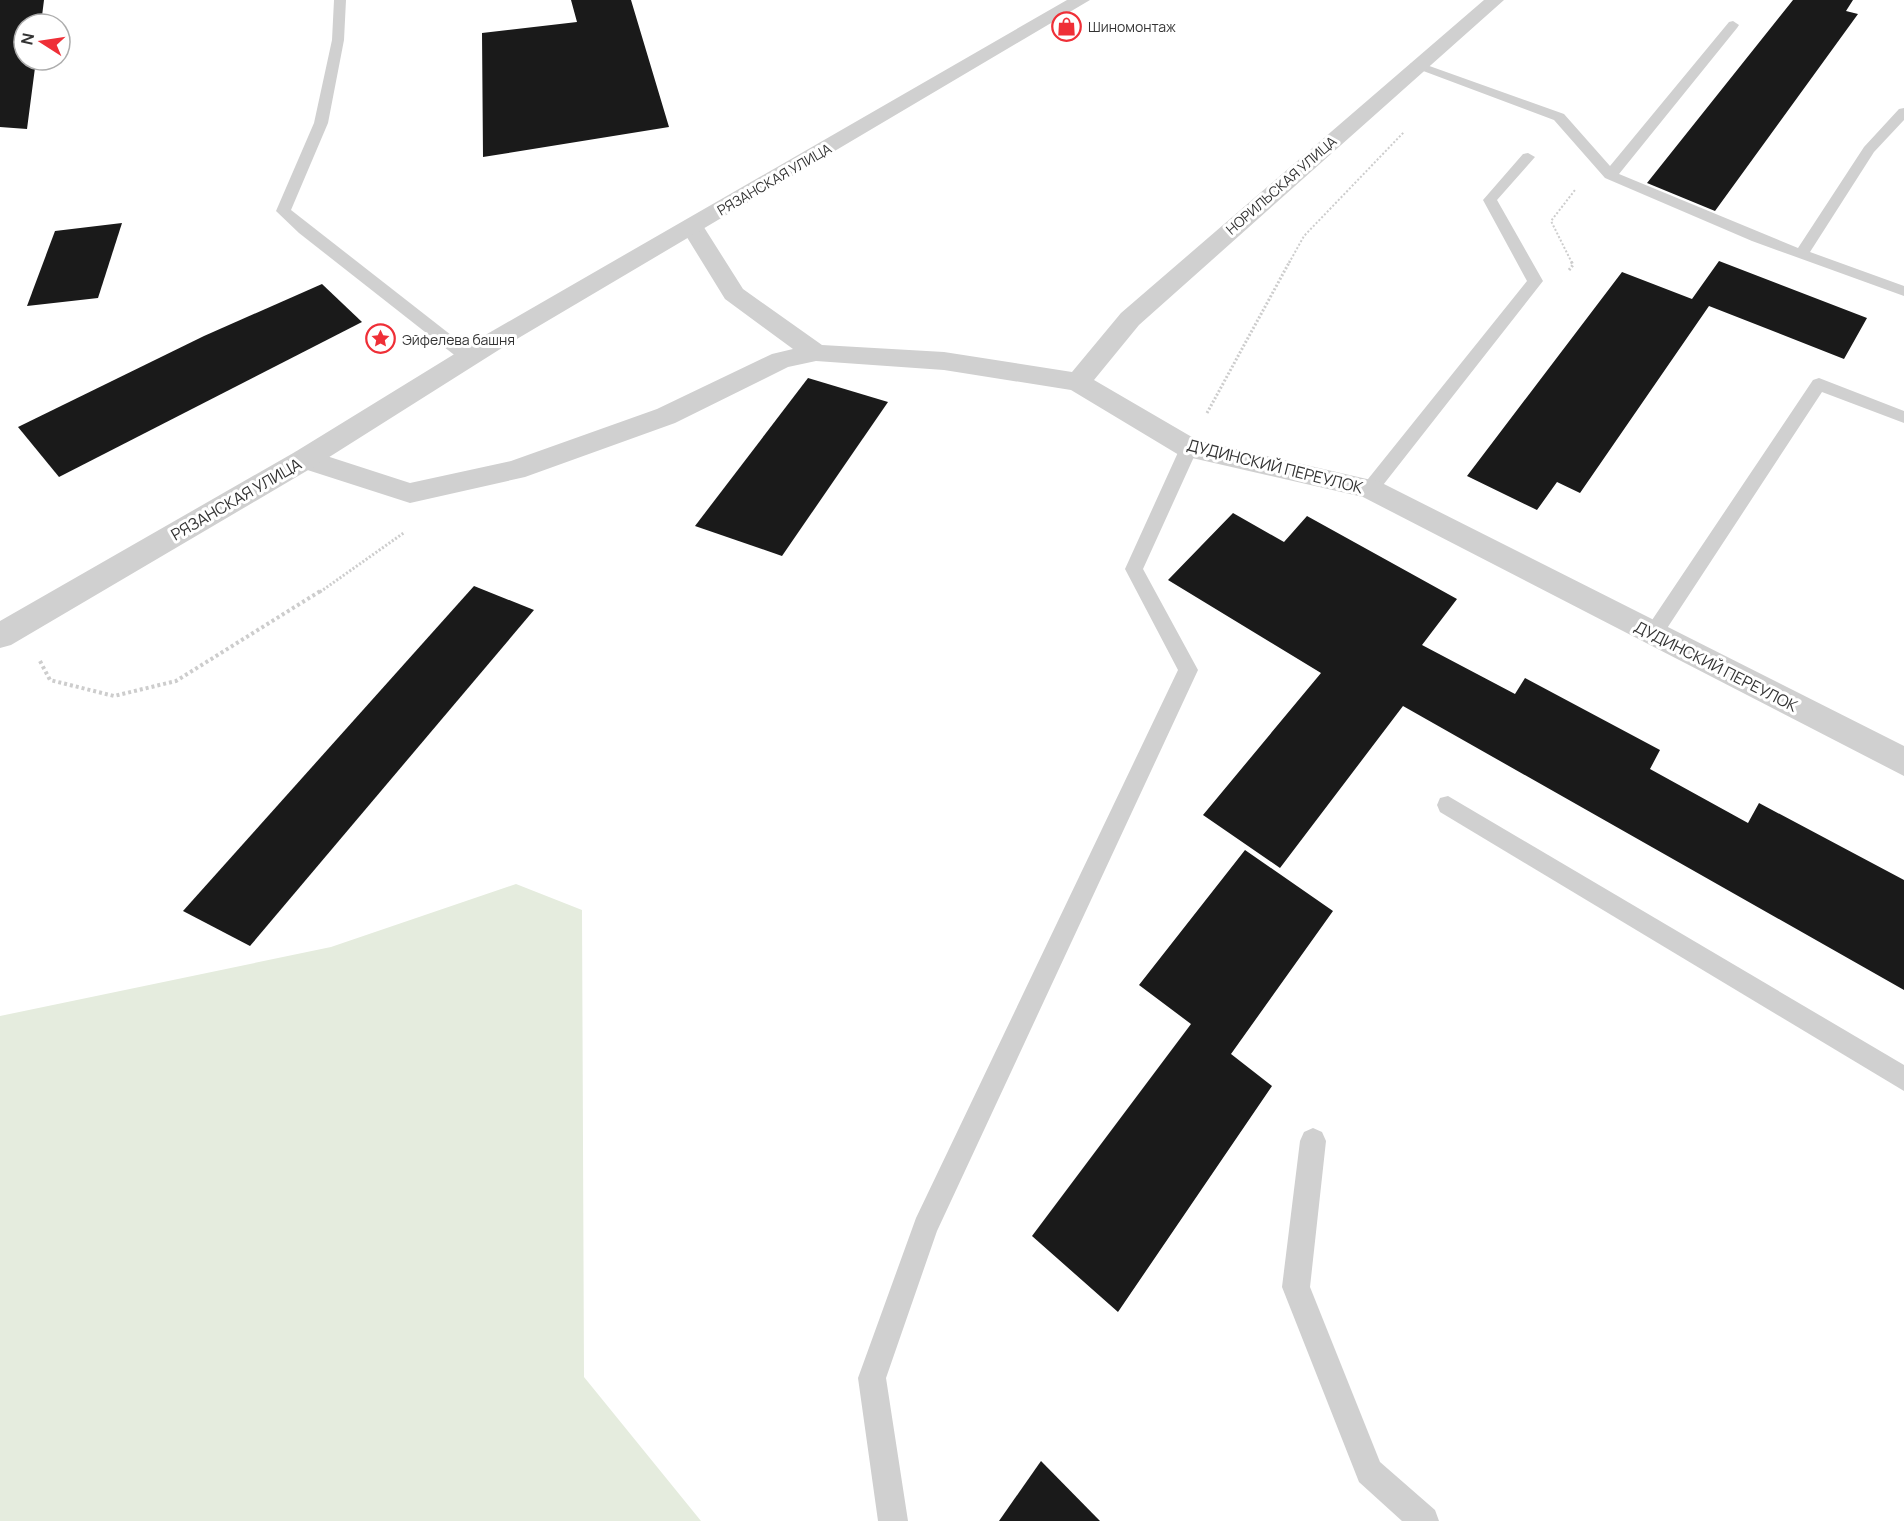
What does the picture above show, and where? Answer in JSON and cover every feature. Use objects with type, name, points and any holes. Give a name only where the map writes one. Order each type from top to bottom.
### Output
[{"type":"street","name":"РЯЗАНСКАЯ УЛИЦА","points":[[0,636],[305,459],[468,357],[1081,0]]},
{"type":"street","name":"НОРИЛЬСКАЯ УЛИЦА","points":[[1078,382],[1131,319],[1416,66],[1495,0]]},
{"type":"street","points":[[692,226],[734,294],[816,353]]},
{"type":"street","name":"ДУДИНСКИЙ ПЕРЕУЛОК","points":[[305,459],[410,493],[515,470],[666,416],[781,360],[816,353],[944,361],[1078,382],[1188,448],[1370,489],[1904,762]]},
{"type":"lane","points":[[340,0],[338,40],[321,123],[283,211],[304,231],[468,357]]},
{"type":"lane","points":[[1610,175],[1733,25]]},
{"type":"lane","points":[[1416,66],[1559,117],[1610,175],[1801,254],[1904,291]]},
{"type":"lane","points":[[1801,254],[1869,150],[1904,112]]},
{"type":"lane","points":[[1370,489],[1535,282],[1490,200],[1528,157]]},
{"type":"lane","points":[[1653,634],[1819,384],[1904,417]]},
{"type":"lane","points":[[893,1521],[872,1378],[925,1227],[1188,670],[1134,569],[1188,448]]},
{"type":"lane","points":[[1448,805],[1904,1079]]},
{"type":"lane","points":[[1313,1141],[1296,1287],[1369,1472],[1424,1521]]},
{"type":"path","points":[[1188,448],[1304,236],[1407,129]]},
{"type":"path","points":[[22,623],[50,680],[114,696],[176,681],[305,602],[411,528]]},
{"type":"shaded area","points":[[516,884],[582,910],[584,1377],[701,1521],[0,1521],[0,1016],[331,947]]},
{"type":"building","points":[[0,0],[44,0],[42,12],[12,12],[12,72],[34,72],[27,129],[0,127]]},
{"type":"building","points":[[571,0],[631,0],[669,127],[483,157],[482,33],[577,22]]},
{"type":"building","points":[[1793,0],[1853,0],[1846,11],[1858,14],[1715,211],[1647,183]]},
{"type":"building","points":[[122,223],[98,298],[27,306],[55,231]]},
{"type":"building","points":[[1719,261],[1867,318],[1844,359],[1709,306],[1580,493],[1557,482],[1537,510],[1467,476],[1622,272],[1692,299]]},
{"type":"building","points":[[322,284],[362,322],[59,477],[18,427],[204,336]]},
{"type":"building","points":[[808,378],[888,402],[782,556],[695,526]]},
{"type":"building","points":[[1233,513],[1284,542],[1307,516],[1457,599],[1422,645],[1515,694],[1525,678],[1660,750],[1650,769],[1748,823],[1759,803],[1904,880],[1904,990],[1403,706],[1280,868],[1203,815],[1321,673],[1168,580]]},
{"type":"building","points":[[474,586],[534,610],[250,946],[183,911]]},
{"type":"building","points":[[1245,850],[1333,911],[1231,1054],[1272,1086],[1118,1312],[1032,1236],[1191,1024],[1139,985]]},
{"type":"building","points":[[1041,1461],[1100,1521],[999,1521]]},
{"type":"place","name":"Шиномонтаж","points":[[1067,26]]},
{"type":"place","name":"Эйфелева башня","points":[[381,339]]}]
